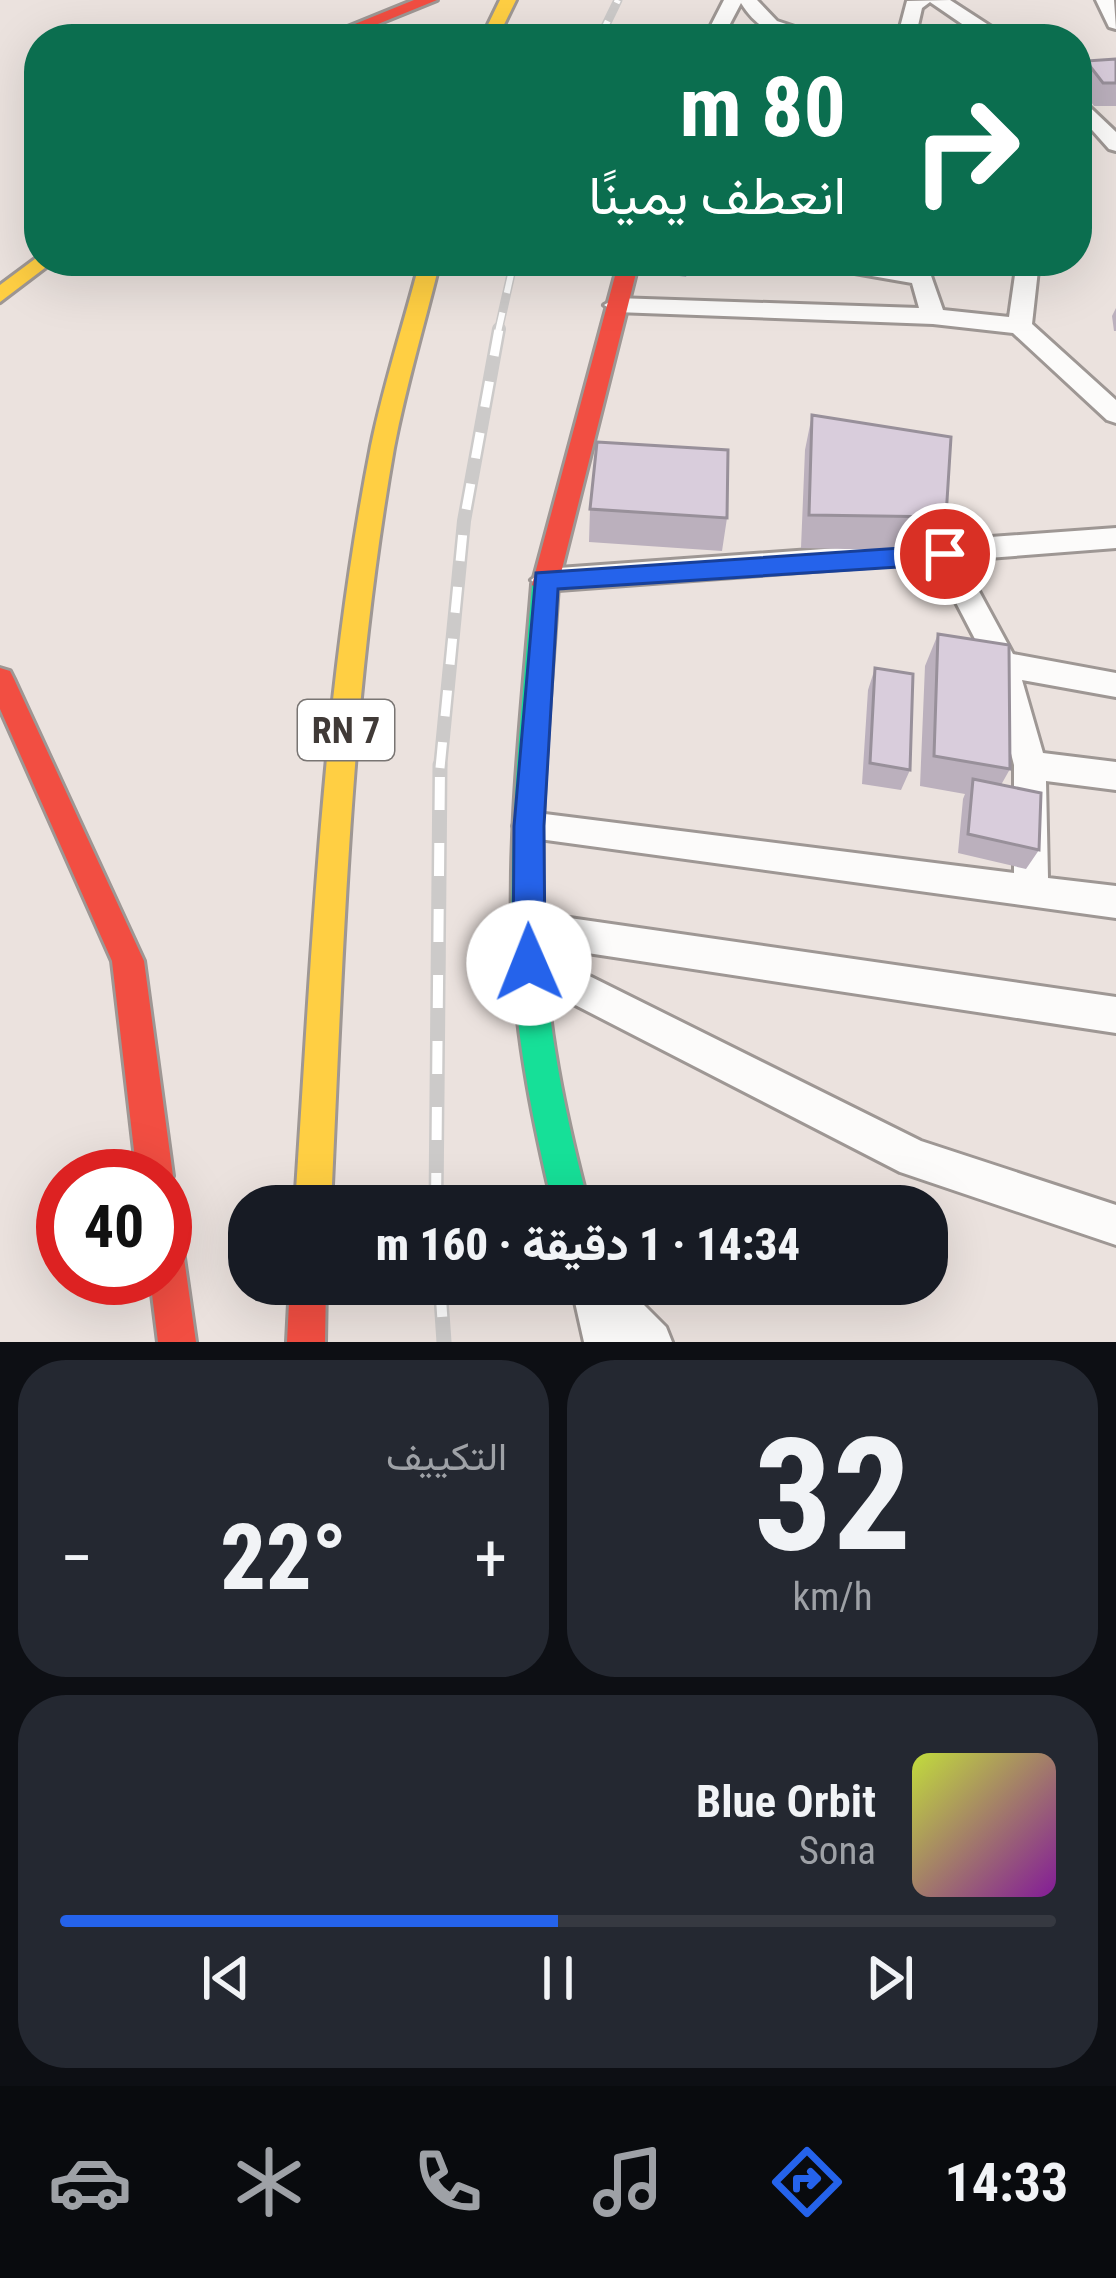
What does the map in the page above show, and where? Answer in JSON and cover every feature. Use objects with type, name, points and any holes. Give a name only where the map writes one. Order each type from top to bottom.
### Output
[{"type":"main road","points":[[366,24],[429,0]]},
{"type":"main road","points":[[0,295],[25,276]]},
{"type":"main road","name":"RN 7","points":[[314,1185],[346,723],[362,584],[384,443],[426,276]]},
{"type":"main road","points":[[566,1185],[556,1148],[528,946],[529,826],[545,580],[625,276]]},
{"type":"main road","points":[[0,679],[128,961],[152,1149]]},
{"type":"main road","points":[[172,1305],[177,1342]]},
{"type":"main road","points":[[306,1342],[307,1305]]},
{"type":"street","points":[[909,24],[913,5],[923,0]]},
{"type":"street","points":[[938,0],[975,24]]},
{"type":"street","points":[[1105,0],[1116,22]]},
{"type":"street","points":[[1092,118],[1116,145]]},
{"type":"street","points":[[923,276],[933,316]]},
{"type":"street","points":[[1020,326],[1026,276]]},
{"type":"street","points":[[616,305],[933,316],[1020,326],[1116,414]]},
{"type":"street","points":[[545,580],[1116,538]]},
{"type":"street","points":[[945,554],[1004,664],[1030,765],[1031,889]]},
{"type":"street","points":[[1004,664],[1116,685]]},
{"type":"street","points":[[1030,765],[1116,776]]},
{"type":"street","points":[[529,826],[1116,902]]},
{"type":"street","points":[[528,946],[1116,1015]]},
{"type":"street","points":[[528,946],[914,1158],[1116,1225]]},
{"type":"street","points":[[597,1305],[605,1342]]},
{"type":"street","points":[[614,1305],[652,1342]]},
{"type":"building","points":[[1116,59],[1116,83],[1103,83],[1092,61]]},
{"type":"building","points":[[812,415],[951,437],[946,517],[809,515]]},
{"type":"building","points":[[597,442],[728,450],[727,518],[590,509]]},
{"type":"building","points":[[938,634],[1009,645],[1010,769],[934,756]]},
{"type":"building","points":[[875,668],[913,674],[910,770],[870,763]]},
{"type":"building","points":[[973,779],[1041,793],[1039,850],[968,834]]},
{"type":"railway","points":[[606,24],[618,0]]},
{"type":"railway","points":[[498,332],[511,276]]},
{"type":"railway","points":[[440,768],[464,521],[499,329]]},
{"type":"railway","points":[[436,1185],[440,765]]},
{"type":"railway","points":[[441,1305],[444,1342]]},
{"type":"traffic: fast","points":[[545,585],[528,820],[527,915],[535,1023],[566,1185]]},
{"type":"traffic: slow","points":[[496,24],[508,0]]},
{"type":"traffic: slow","points":[[0,295],[25,276]]},
{"type":"traffic: slow","points":[[314,1185],[329,920],[354,634],[383,446],[426,276]]},
{"type":"traffic: jam","points":[[366,24],[429,0]]},
{"type":"traffic: jam","points":[[545,585],[625,276]]},
{"type":"traffic: jam","points":[[0,679],[128,961],[152,1149]]},
{"type":"traffic: jam","points":[[172,1305],[177,1342]]},
{"type":"traffic: jam","points":[[306,1342],[307,1305]]},
{"type":"route","points":[[529,963],[529,826],[545,580],[945,554]]}]
